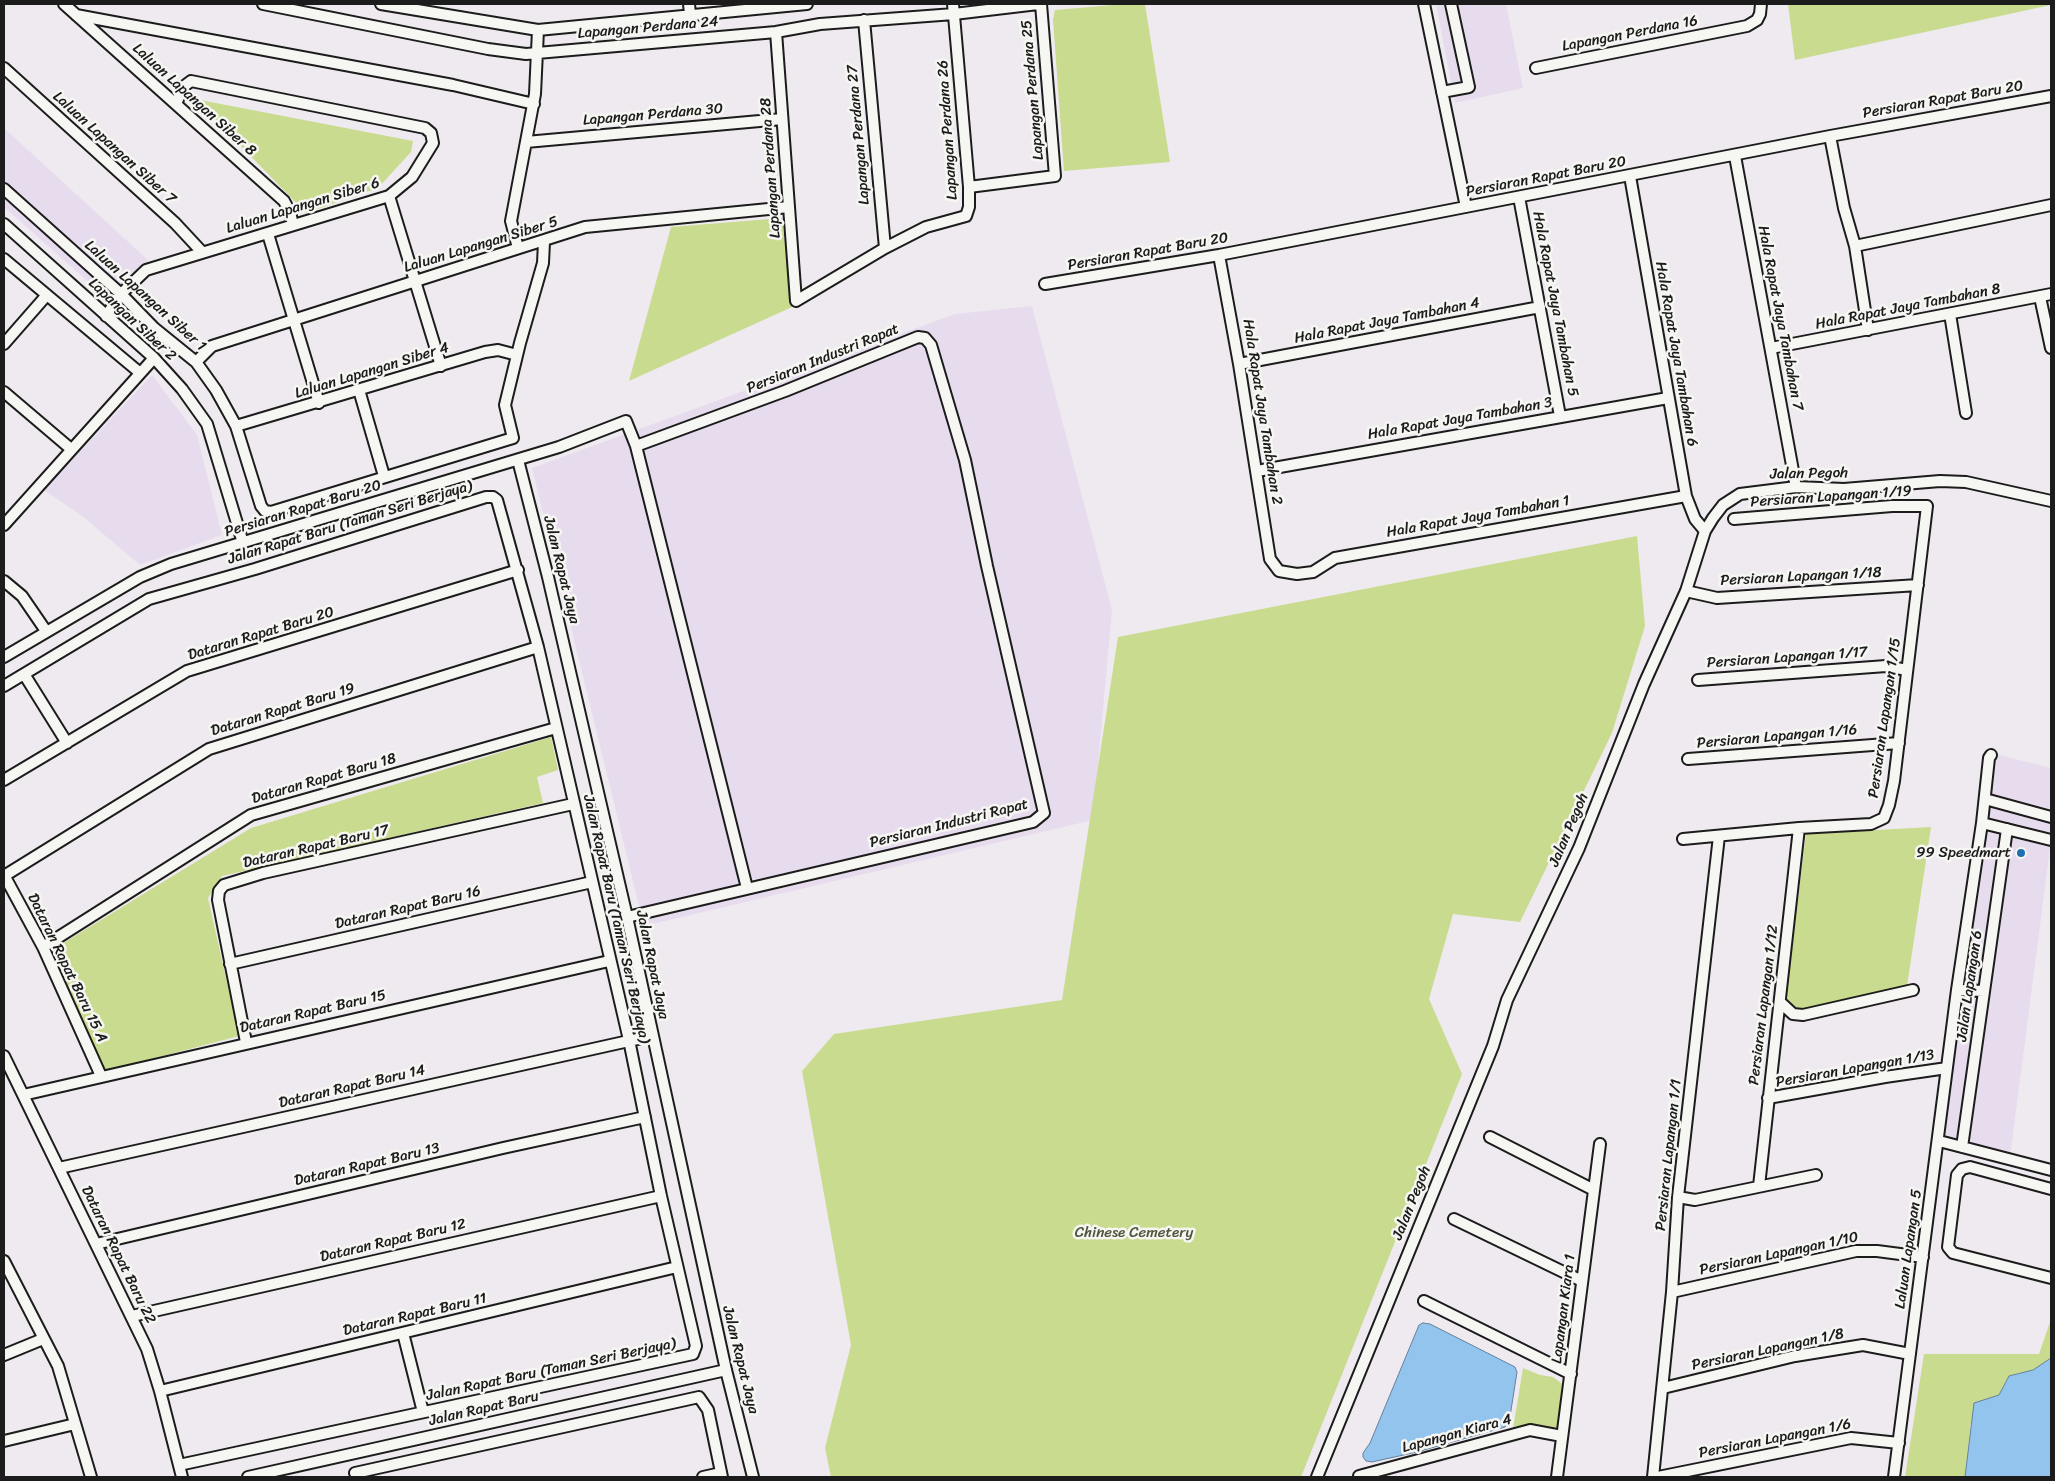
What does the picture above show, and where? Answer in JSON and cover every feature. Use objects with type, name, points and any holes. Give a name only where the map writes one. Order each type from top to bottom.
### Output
[{"type":"street","name":"Laluan Lapangan Siber 8","points":[[64,4],[284,201],[290,212],[292,225]]},
{"type":"street","name":"Lapangan Perdana 24","points":[[263,4],[488,49],[526,54],[776,32],[954,9],[1039,4]]},
{"type":"street","points":[[384,4],[538,30],[689,9],[807,4]]},
{"type":"street","name":"Lapangan Perdana 25","points":[[969,187],[1055,176],[1039,4]]},
{"type":"street","points":[[1424,4],[1466,207]]},
{"type":"street","points":[[1442,92],[1469,87],[1451,4]]},
{"type":"street","name":"Lapangan Perdana 16","points":[[1536,68],[1747,26],[1756,20],[1760,14],[1761,4]]},
{"type":"street","name":"Lapangan Perdana 26","points":[[885,248],[926,227],[966,216],[969,207],[969,187],[954,9]]},
{"type":"street","points":[[76,15],[453,86],[534,104]]},
{"type":"street","name":"Lapangan Perdana 27","points":[[864,20],[885,248]]},
{"type":"street","points":[[518,248],[511,221],[534,104],[538,30]]},
{"type":"street","name":"Lapangan Perdana 28","points":[[776,32],[796,301],[885,248]]},
{"type":"street","name":"Laluan Lapangan Siber 7","points":[[4,68],[175,223],[202,252]]},
{"type":"street","name":"Laluan Lapangan Siber 6","points":[[106,316],[121,294],[146,270],[389,196],[412,176],[434,143],[431,133],[425,128],[191,81],[183,87],[176,104]]},
{"type":"street","name":"Persiaran Rapat Baru 20","points":[[1045,284],[1220,255],[1830,136],[2051,96]]},
{"type":"street","name":"Lapangan Perdana 30","points":[[526,142],[782,118]]},
{"type":"street","points":[[1830,136],[1844,208],[1855,246],[1868,330]]},
{"type":"street","name":"Hala Rapat Jaya Tambahan 7","points":[[1735,156],[1796,486]]},
{"type":"street","name":"Hala Rapat Jaya Tambahan 6","points":[[1630,176],[1686,496],[1695,519],[1705,531]]},
{"type":"street","name":"Laluan Lapangan Siber 1","points":[[4,189],[121,294],[154,328],[196,362],[216,390],[236,426],[249,471],[261,506],[265,511],[272,512],[384,476],[513,438],[505,405],[517,354]]},
{"type":"street","points":[[389,196],[441,366]]},
{"type":"street","name":"Hala Rapat Jaya Tambahan 5","points":[[1519,197],[1560,416]]},
{"type":"street","points":[[1855,246],[2051,205]]},
{"type":"street","name":"Laluan Lapangan Siber 5","points":[[196,362],[212,346],[518,248],[544,242],[585,227],[789,207]]},
{"type":"street","name":"Lapangan Siber 2","points":[[4,224],[154,358],[182,389],[207,424],[243,542]]},
{"type":"street","points":[[268,234],[319,403]]},
{"type":"street","points":[[517,354],[543,263],[544,242]]},
{"type":"street","name":"Hala Rapat Jaya Tambahan 2","points":[[1220,255],[1240,364],[1270,559],[1279,571]]},
{"type":"street","points":[[4,259],[139,372]]},
{"type":"street","name":"Hala Rapat Jaya Tambahan 8","points":[[1771,348],[2051,294]]},
{"type":"street","points":[[4,344],[46,296]]},
{"type":"street","points":[[2040,297],[2051,348]]},
{"type":"street","name":"Hala Rapat Jaya Tambahan 4","points":[[1240,364],[1540,307]]},
{"type":"street","points":[[1950,314],[1966,413]]},
{"type":"street","name":"Persiaran Industri Rapat","points":[[627,917],[1033,822],[1044,812],[987,566],[965,460],[931,345],[925,338],[918,338],[785,391],[636,446]]},
{"type":"street","name":"Laluan Lapangan Siber 4","points":[[236,426],[498,350],[517,354]]},
{"type":"street","points":[[4,525],[139,372],[154,358]]},
{"type":"street","points":[[360,390],[384,476]]},
{"type":"street","points":[[4,392],[71,449]]},
{"type":"street","name":"Hala Rapat Jaya Tambahan 3","points":[[1257,471],[1668,398]]},
{"type":"street","name":"Persiaran Rapat Baru 20","points":[[4,657],[140,577],[171,564],[559,448],[626,421],[636,446]]},
{"type":"street","points":[[636,446],[747,888]]},
{"type":"street","name":"Jalan Rapat Jaya","points":[[518,460],[550,586],[627,917],[651,1036],[726,1370],[753,1477]]},
{"type":"street","name":"Jalan Pegoh","points":[[1317,1477],[1493,1046],[1507,1000],[1579,848],[1644,684],[1686,591],[1705,531],[1723,505],[1740,494],[1796,486],[1844,489],[1940,482],[1966,482],[2051,501]]},
{"type":"street","name":"Hala Rapat Jaya Tambahan 1","points":[[1279,571],[1297,574],[1313,572],[1336,558],[1686,496]]},
{"type":"street","name":"Jalan Rapat Baru (Taman Seri Berjaya)","points":[[4,686],[149,599],[255,569],[486,497],[493,497],[497,500],[518,570],[538,648],[609,961],[629,1040],[661,1196],[696,1346],[694,1354],[179,1465]]},
{"type":"street","name":"Persiaran Lapangan 1/19","points":[[1734,520],[1892,506],[1927,506],[1928,510]]},
{"type":"street","name":"Persiaran Lapangan 1/15","points":[[1683,840],[1800,828],[1871,824],[1884,818],[1889,805],[1899,743],[1928,510]]},
{"type":"street","name":"Dataran Rapat Baru 20","points":[[4,780],[188,672],[518,570]]},
{"type":"street","points":[[4,581],[22,596],[46,631]]},
{"type":"street","name":"Persiaran Lapangan 1/18","points":[[1686,591],[1717,598],[1918,585]]},
{"type":"street","name":"Dataran Rapat Baru 19","points":[[4,875],[209,748],[538,648]]},
{"type":"street","name":"Persiaran Lapangan 1/17","points":[[1698,680],[1886,666],[1907,670]]},
{"type":"street","points":[[24,674],[67,743]]},
{"type":"street","name":"Dataran Rapat Baru 18","points":[[43,947],[251,815],[556,728]]},
{"type":"street","name":"Persiaran Lapangan 1/16","points":[[1688,760],[1899,743]]},
{"type":"street","name":"Laluan Lapangan 5","points":[[1894,1477],[1939,1141],[1957,990],[1982,823],[1989,758],[1991,755]]},
{"type":"street","points":[[1985,799],[2051,817]]},
{"type":"street","name":"Dataran Rapat Baru 17","points":[[246,1042],[218,900],[219,891],[224,885],[262,873],[573,804]]},
{"type":"street","points":[[1982,823],[2051,840]]},
{"type":"street","name":"Persiaran Lapangan 1/12","points":[[1759,1186],[1800,828]]},
{"type":"street","name":"Jalan Lapangan 6","points":[[1962,1147],[2007,829]]},
{"type":"street","name":"Persiaran Lapangan 1/1","points":[[1653,1477],[1672,1292],[1678,1197],[1719,836]]},
{"type":"street","name":"Dataran Rapat Baru 15 A","points":[[4,875],[43,947],[101,1076]]},
{"type":"street","name":"Dataran Rapat Baru 16","points":[[230,964],[592,882]]},
{"type":"street","name":"Dataran Rapat Baru 15","points":[[23,1095],[246,1042],[609,961]]},
{"type":"street","points":[[1780,1002],[1794,1014],[1803,1015],[1913,990]]},
{"type":"street","points":[[1957,990],[1984,991]]},
{"type":"street","name":"Dataran Rapat Baru 14","points":[[59,1168],[651,1036]]},
{"type":"street","name":"Dataran Rapat Baru 22","points":[[4,1056],[147,1349],[182,1477]]},
{"type":"street","name":"Persiaran Lapangan 1/13","points":[[1768,1098],[1947,1068]]},
{"type":"street","name":"Dataran Rapat Baru 13","points":[[96,1244],[503,1148],[645,1117]]},
{"type":"street","points":[[1490,1137],[1594,1190]]},
{"type":"street","points":[[1939,1141],[2051,1170]]},
{"type":"street","name":"Lapangan Kiara 1","points":[[1557,1477],[1600,1144]]},
{"type":"street","points":[[2051,1189],[1970,1167],[1962,1169],[1957,1175],[1949,1250],[2051,1278]]},
{"type":"street","points":[[1678,1197],[1695,1200],[1816,1175]]},
{"type":"street","name":"Dataran Rapat Baru 12","points":[[132,1316],[661,1196]]},
{"type":"street","points":[[1454,1219],[1582,1282]]},
{"type":"street","name":"Persiaran Lapangan 1/10","points":[[1672,1292],[1856,1251],[1923,1256]]},
{"type":"street","points":[[4,1261],[8,1276],[58,1366],[91,1477]]},
{"type":"street","name":"Dataran Rapat Baru 11","points":[[160,1391],[677,1267]]},
{"type":"street","points":[[1424,1301],[1570,1374]]},
{"type":"street","points":[[403,1333],[423,1412]]},
{"type":"street","points":[[4,1355],[43,1340]]},
{"type":"street","name":"Persiaran Lapangan 1/8","points":[[1662,1388],[1795,1356],[1863,1345],[1910,1354]]},
{"type":"street","name":"Jalan Rapat Baru","points":[[248,1477],[726,1370]]},
{"type":"street","points":[[351,1455],[356,1475],[372,1474],[699,1397],[708,1410],[722,1475],[703,1477]]},
{"type":"street","points":[[4,1441],[75,1424]]},
{"type":"street","name":"Lapangan Kiara 4","points":[[1359,1476],[1530,1430],[1562,1436]]},
{"type":"street","name":"Persiaran Lapangan 1/6","points":[[1658,1477],[1851,1438],[1898,1443]]},
{"type":"shaded area","points":[[1436,4],[1506,4],[1523,88],[1455,103]]},
{"type":"shaded area","points":[[4,128],[148,260],[111,302],[4,207]]},
{"type":"shaded area","points":[[1032,306],[1112,610],[1093,820],[644,926],[532,468],[955,314]]},
{"type":"shaded area","points":[[152,375],[197,435],[222,535],[140,565],[82,516],[44,490]]},
{"type":"shaded area","points":[[1983,751],[2051,768],[2051,841],[2010,1157],[1940,1141]]},
{"type":"green space","points":[[1145,4],[1170,162],[1064,171],[1053,20],[1055,10]]},
{"type":"green space","points":[[1788,4],[2051,4],[2051,5],[1795,60]]},
{"type":"green space","points":[[195,99],[413,141],[411,152],[378,188],[306,213]]},
{"type":"green space","points":[[782,218],[792,307],[629,381],[671,227]]},
{"type":"green space","name":"Chinese Cemetery","points":[[1637,536],[1645,626],[1612,733],[1520,922],[1453,914],[1429,999],[1462,1074],[1301,1477],[831,1477],[825,1448],[851,1345],[802,1071],[834,1034],[1062,1000],[1118,637]]},
{"type":"green space","points":[[551,737],[558,770],[537,777],[543,803],[222,876],[208,898],[239,1036],[105,1071],[52,950],[251,828]]},
{"type":"green space","points":[[1931,827],[1907,986],[1806,1010],[1791,1006],[1786,997],[1806,834]]},
{"type":"green space","points":[[2051,1319],[2051,1358],[2033,1370],[2009,1376],[1999,1395],[1971,1421],[1965,1477],[1905,1477],[1924,1354],[2039,1354]]},
{"type":"green space","points":[[1523,1368],[1540,1375],[1553,1377],[1561,1383],[1563,1391],[1559,1430],[1531,1425],[1513,1429]]},
{"type":"water","points":[[1423,1323],[1430,1324],[1515,1367],[1517,1372],[1509,1423],[1505,1427],[1417,1452],[1372,1462],[1366,1461],[1363,1453],[1370,1443],[1419,1325]]},
{"type":"water","points":[[2051,1358],[2051,1477],[1965,1477],[1974,1403],[1999,1395],[2009,1376],[2033,1370]]},
{"type":"place","name":"99 Speedmart","points":[[2021,853]]}]
